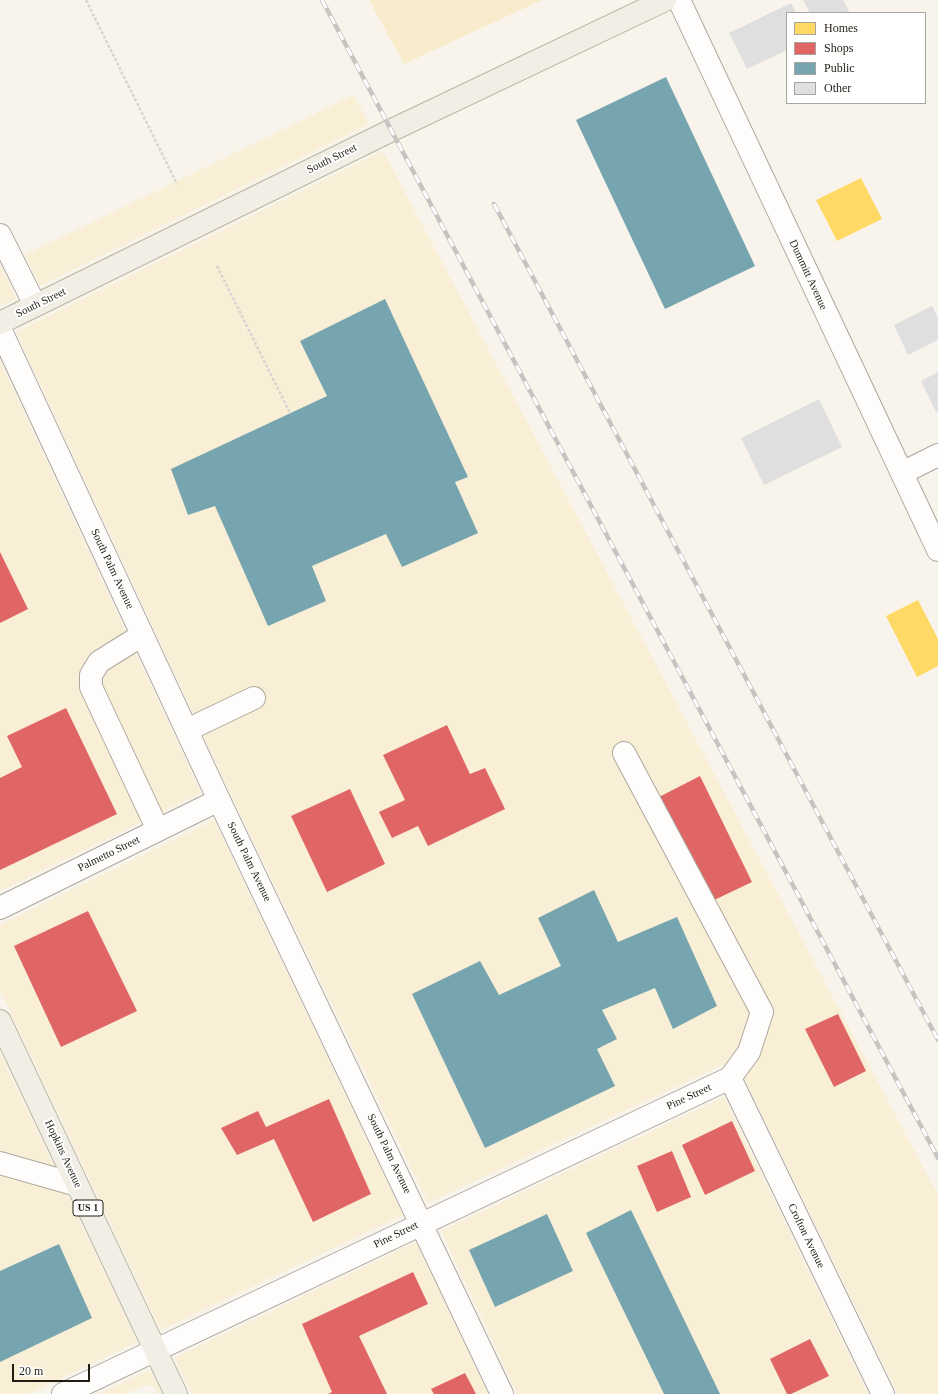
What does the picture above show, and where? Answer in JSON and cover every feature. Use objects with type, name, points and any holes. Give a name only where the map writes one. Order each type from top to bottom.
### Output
[{"type":"main road","name":"South Street","points":[[0,323],[392,130],[665,0]]},
{"type":"main road","name":"Hopkins Avenue","points":[[0,1021],[176,1394]]},
{"type":"street","name":"Dummitt Avenue","points":[[678,0],[938,550]]},
{"type":"street","points":[[0,235],[35,305]]},
{"type":"street","name":"South Palm Avenue","points":[[0,329],[219,800],[422,1223],[502,1394]]},
{"type":"street","points":[[902,473],[938,455]]},
{"type":"street","points":[[142,635],[99,662],[91,675],[91,687],[158,830]]},
{"type":"street","points":[[187,730],[254,698]]},
{"type":"street","points":[[624,753],[762,1012],[749,1052],[730,1078]]},
{"type":"street","name":"Palmetto Street","points":[[0,908],[219,800]]},
{"type":"street","name":"Pine Street","points":[[63,1394],[730,1078]]},
{"type":"street","name":"Crofton Avenue","points":[[730,1078],[883,1394]]},
{"type":"street","points":[[0,1163],[77,1185]]},
{"type":"path","points":[[86,0],[177,184]]},
{"type":"path","points":[[217,266],[290,413]]},
{"type":"shaded area","points":[[369,0],[542,0],[404,64]]},
{"type":"shaded area","points":[[354,95],[369,124],[40,286],[25,255]]},
{"type":"shaded area","points":[[383,151],[938,1195],[938,1394],[898,1394],[735,1059],[428,1203],[231,795],[16,332]]},
{"type":"shaded area","points":[[1,267],[16,298],[0,306],[0,268]]},
{"type":"shaded area","points":[[0,361],[201,793],[0,891]]},
{"type":"shaded area","points":[[214,820],[403,1215],[161,1330],[0,990],[0,925]]},
{"type":"shaded area","points":[[0,1053],[137,1342],[28,1394],[0,1394]]},
{"type":"shaded area","points":[[724,1097],[868,1394],[517,1394],[441,1231]]},
{"type":"shaded area","points":[[416,1242],[488,1394],[192,1394],[174,1358]]},
{"type":"shaded area","points":[[150,1370],[162,1394],[159,1394],[153,1386],[145,1385],[125,1394],[99,1394]]},
{"type":"building: Homes","points":[[861,178],[882,219],[837,241],[816,200]]},
{"type":"building: Homes","points":[[918,600],[938,639],[938,666],[917,677],[886,616]]},
{"type":"building: Shops","points":[[0,552],[28,609],[0,623]]},
{"type":"building: Shops","points":[[66,708],[117,814],[0,870],[0,778],[22,767],[7,736]]},
{"type":"building: Shops","points":[[447,725],[470,774],[485,768],[505,809],[428,846],[418,826],[392,838],[379,812],[405,800],[383,755]]},
{"type":"building: Shops","points":[[700,776],[752,882],[710,902],[659,797]]},
{"type":"building: Shops","points":[[350,789],[385,864],[327,892],[291,816]]},
{"type":"building: Shops","points":[[88,911],[137,1011],[61,1047],[14,946]]},
{"type":"building: Shops","points":[[838,1014],[866,1071],[834,1087],[805,1029]]},
{"type":"building: Shops","points":[[329,1099],[371,1194],[313,1222],[274,1139],[237,1155],[221,1128],[258,1111],[266,1127]]},
{"type":"building: Shops","points":[[732,1121],[755,1171],[705,1195],[682,1145]]},
{"type":"building: Shops","points":[[672,1151],[691,1197],[657,1212],[637,1166]]},
{"type":"building: Shops","points":[[413,1272],[428,1304],[359,1336],[387,1394],[328,1394],[332,1392],[302,1324]]},
{"type":"building: Shops","points":[[810,1339],[829,1376],[791,1394],[787,1394],[770,1359]]},
{"type":"building: Shops","points":[[465,1373],[476,1394],[434,1394],[431,1389]]},
{"type":"building: Public","points":[[666,77],[755,266],[665,309],[576,120]]},
{"type":"building: Public","points":[[385,299],[468,477],[455,482],[478,533],[402,567],[386,534],[312,566],[326,601],[268,626],[215,506],[188,515],[171,469],[327,396],[300,341]]},
{"type":"building: Public","points":[[594,890],[618,942],[677,917],[717,1006],[673,1029],[655,988],[602,1010],[617,1039],[597,1049],[615,1086],[485,1148],[412,994],[480,961],[499,995],[561,966],[538,918]]},
{"type":"building: Public","points":[[631,1210],[720,1394],[664,1394],[586,1233]]},
{"type":"building: Public","points":[[547,1214],[573,1271],[495,1307],[469,1250]]},
{"type":"building: Public","points":[[59,1244],[92,1318],[0,1362],[0,1271]]},
{"type":"building: Other","points":[[803,0],[843,0],[849,12],[809,12]]},
{"type":"building: Other","points":[[791,3],[796,12],[786,12],[786,50],[747,69],[729,33]]},
{"type":"building: Other","points":[[932,306],[938,318],[938,340],[908,355],[894,325]]},
{"type":"building: Other","points":[[938,372],[938,411],[936,412],[921,381]]},
{"type":"building: Other","points":[[819,399],[842,447],[764,485],[741,438]]},
{"type":"railway","points":[[322,0],[938,1158]]},
{"type":"railway","points":[[494,204],[938,1040]]}]
